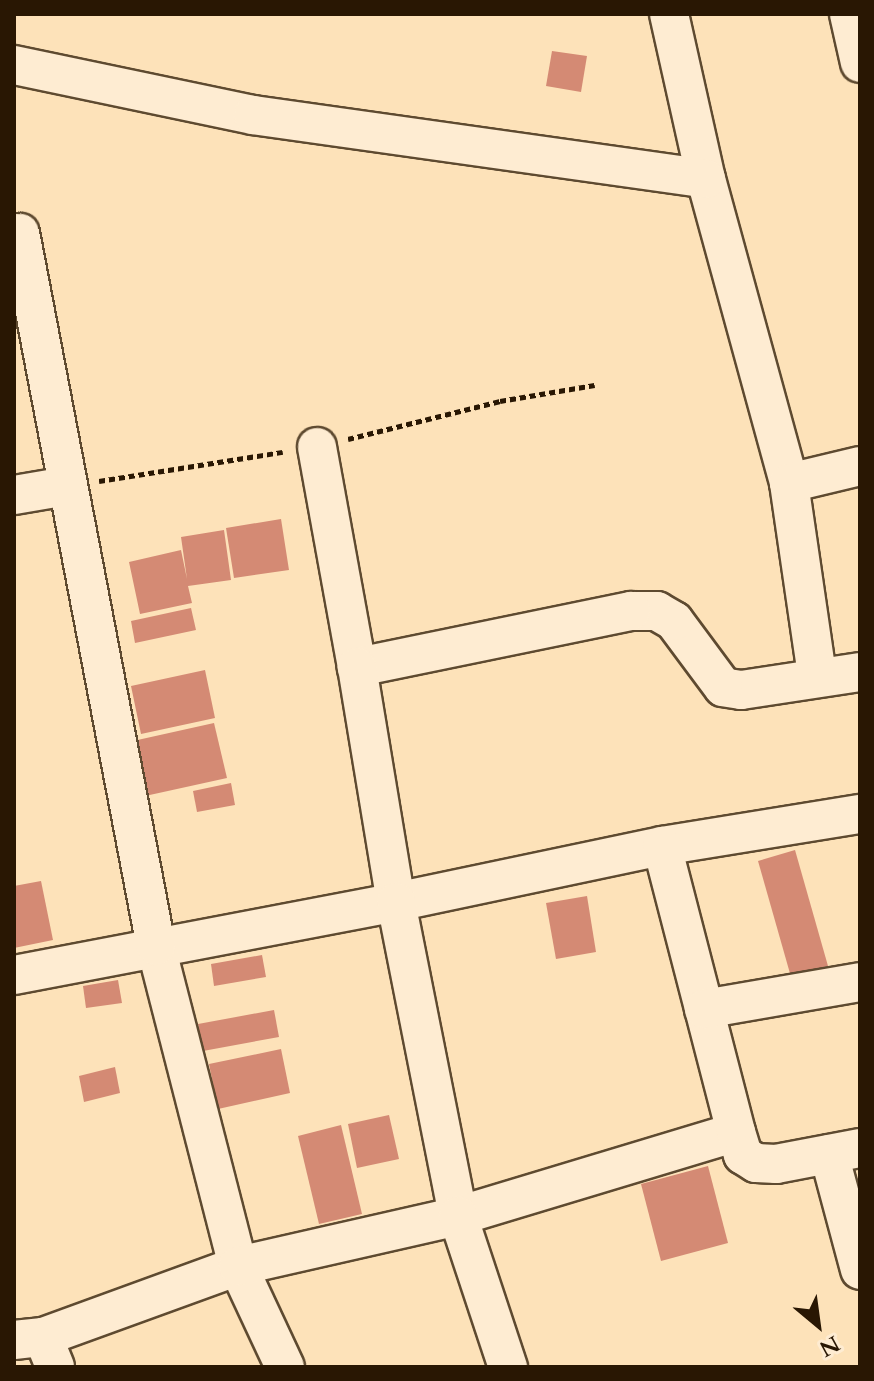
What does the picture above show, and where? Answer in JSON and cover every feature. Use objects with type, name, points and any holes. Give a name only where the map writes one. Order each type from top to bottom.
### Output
[{"type":"street","points":[[669,14],[706,179],[789,483],[817,676]]},
{"type":"street","points":[[849,14],[860,63]]},
{"type":"street","points":[[14,65],[253,115],[706,179]]},
{"type":"street","points":[[20,233],[156,946],[238,1266],[285,1367]]},
{"type":"street","points":[[317,447],[396,902],[458,1216],[508,1367]]},
{"type":"street","points":[[789,483],[860,466]]},
{"type":"street","points":[[14,495],[67,486]]},
{"type":"street","points":[[357,667],[631,611],[657,611],[674,621],[723,687],[741,690],[817,676],[860,672]]},
{"type":"street","points":[[14,975],[396,902],[662,846],[860,814]]},
{"type":"street","points":[[662,846],[743,1155],[756,1163],[776,1164],[844,1151],[860,1270]]},
{"type":"street","points":[[704,1009],[860,982]]},
{"type":"street","points":[[37,1348],[238,1266],[458,1216],[736,1132]]},
{"type":"building","points":[[552,51],[587,56],[581,92],[546,86]]},
{"type":"building","points":[[281,519],[289,570],[234,578],[226,528]]},
{"type":"building","points":[[224,530],[231,580],[188,586],[192,603],[140,614],[129,562],[181,550],[187,579],[181,537]]},
{"type":"building","points":[[191,608],[196,630],[135,643],[131,621]]},
{"type":"building","points":[[205,670],[215,718],[141,734],[131,686]]},
{"type":"building","points":[[214,723],[227,778],[136,798],[124,743]]},
{"type":"building","points":[[231,783],[235,805],[197,812],[193,791]]},
{"type":"building","points":[[795,850],[828,966],[791,977],[758,861]]},
{"type":"building","points":[[41,881],[53,940],[14,948],[14,886]]},
{"type":"building","points":[[587,896],[596,952],[556,959],[546,903]]},
{"type":"building","points":[[262,955],[266,977],[214,986],[211,964]]},
{"type":"building","points":[[118,980],[122,1003],[86,1008],[83,986]]},
{"type":"building","points":[[274,1010],[279,1037],[203,1051],[198,1024]]},
{"type":"building","points":[[281,1049],[290,1093],[218,1109],[209,1064]]},
{"type":"building","points":[[115,1067],[120,1093],[84,1102],[79,1076]]},
{"type":"building","points":[[389,1115],[399,1159],[357,1168],[348,1124]]},
{"type":"building","points":[[341,1125],[362,1214],[319,1224],[298,1136]]},
{"type":"building","points":[[708,1166],[728,1243],[661,1261],[641,1184]]}]
